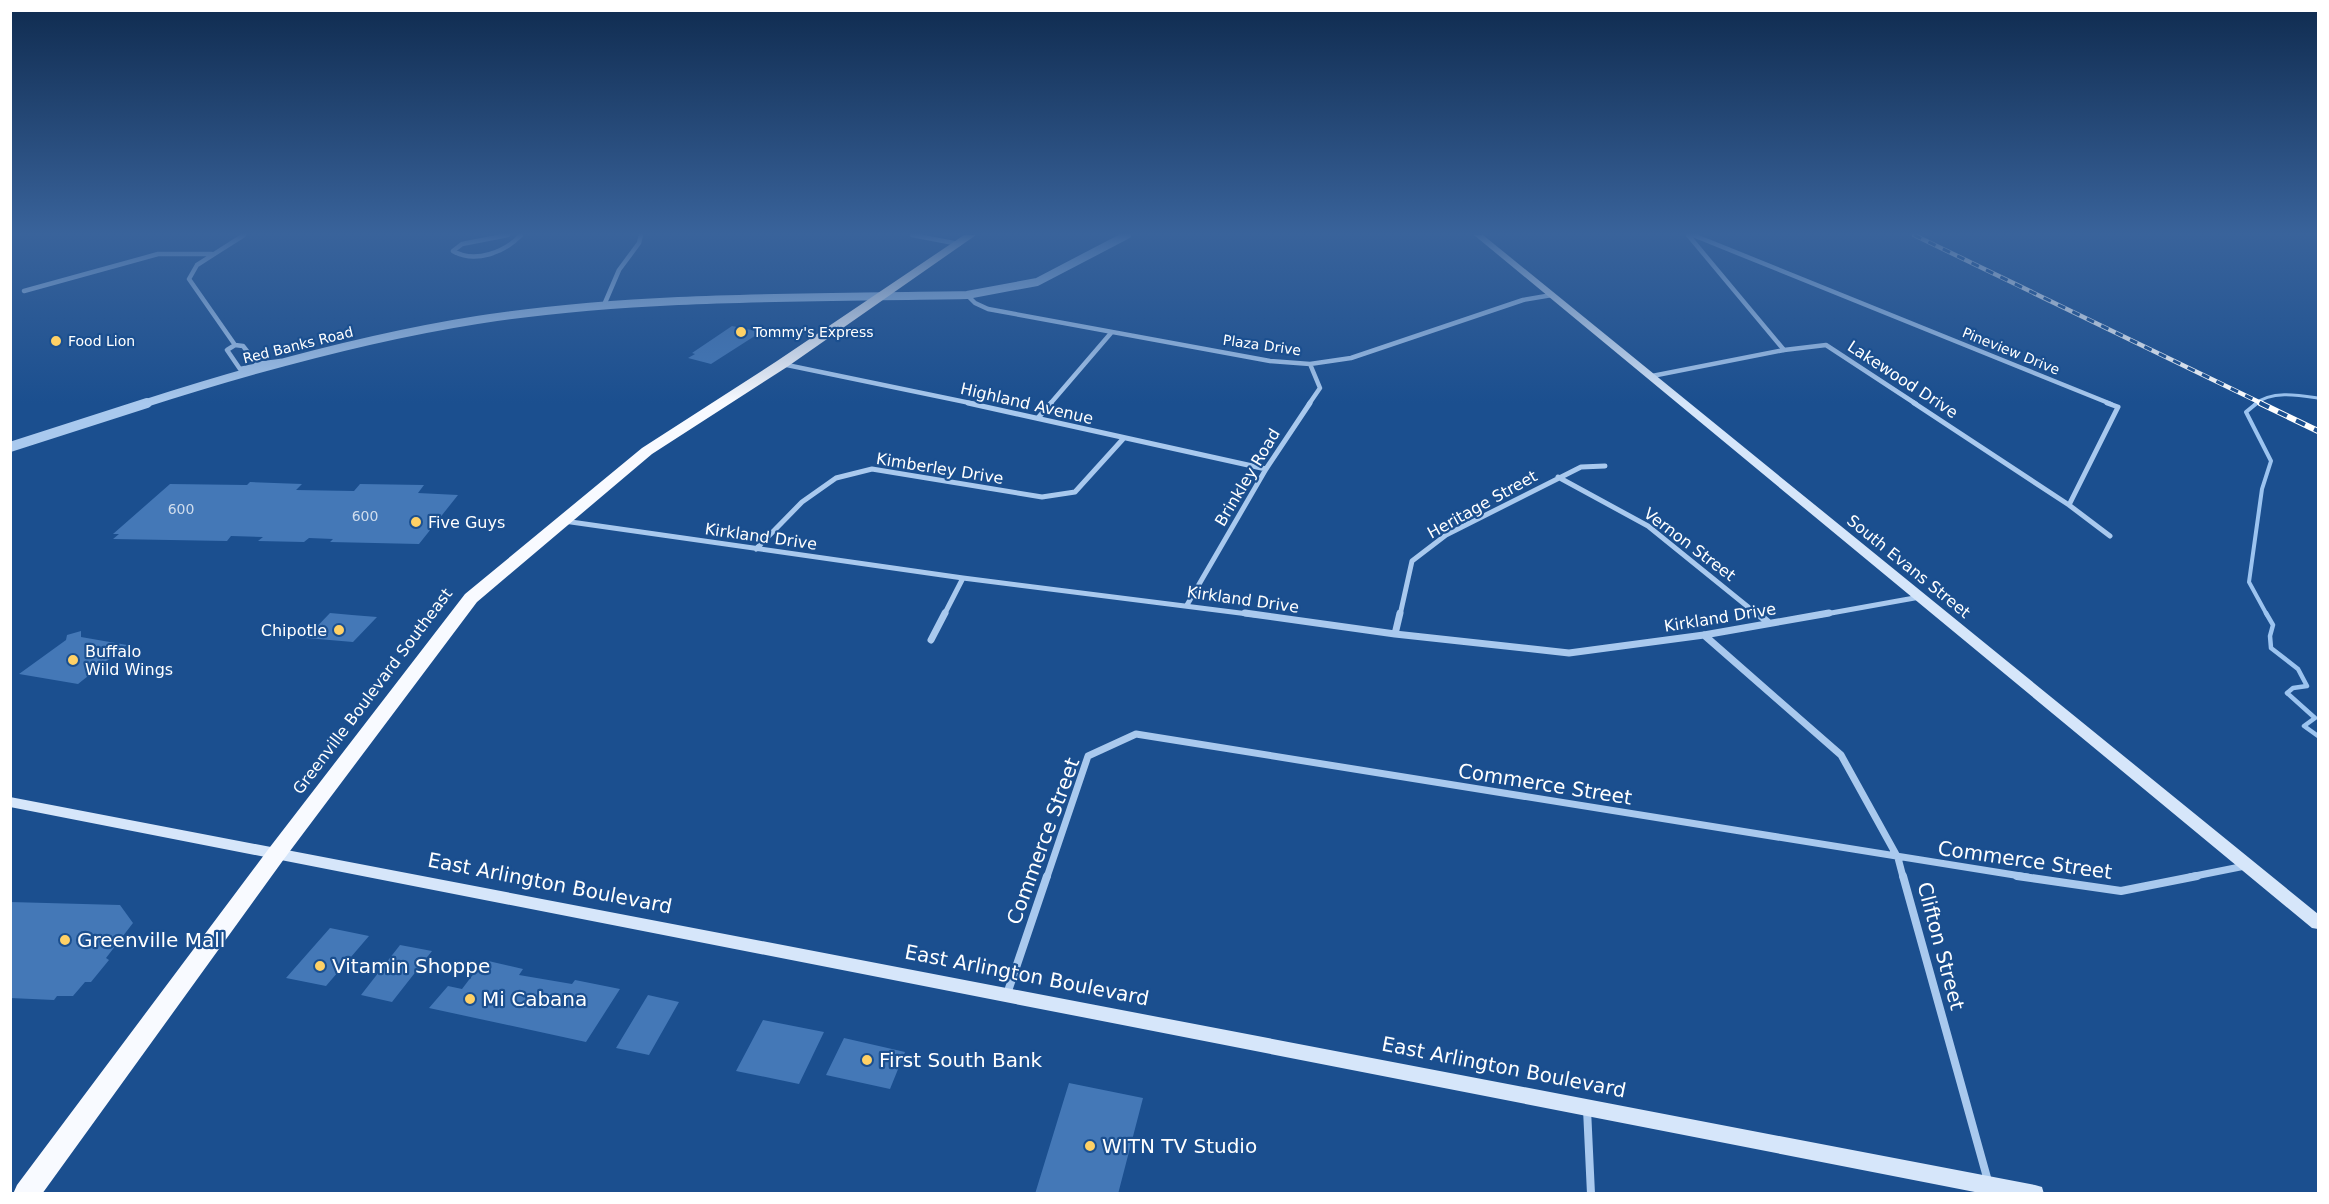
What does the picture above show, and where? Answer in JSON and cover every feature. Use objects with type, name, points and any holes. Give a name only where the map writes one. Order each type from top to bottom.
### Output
[{"type":"highway","name":"Greenville Boulevard Southeast","points":[[26,1194],[277,853],[471,598],[647,451],[889,291]]},
{"type":"main road","name":"South Evans Street","points":[[1547,291],[2319,924]]},
{"type":"main road","name":"East Arlington Boulevard","points":[[10,801],[1587,1106],[1990,1189],[2035,1194]]},
{"type":"street","points":[[197,291],[235,345]]},
{"type":"street","points":[[604,305],[610,291]]},
{"type":"street","name":"Red Banks Road","points":[[10,447],[281,361],[423,329],[532,312],[604,305],[706,300],[967,295],[997,291]]},
{"type":"street","points":[[1735,291],[1784,350]]},
{"type":"street","name":"Pineview Drive","points":[[1831,291],[2118,407],[2069,505]]},
{"type":"street","name":"Plaza Drive","points":[[967,295],[975,303],[988,309],[1270,361],[1310,364],[1351,357],[1523,300],[1552,295]]},
{"type":"street","points":[[1038,418],[1111,333]]},
{"type":"street","points":[[235,345],[243,346],[257,364],[281,361],[240,369],[227,350],[235,345]]},
{"type":"street","name":"Lakewood Drive","points":[[1652,376],[1784,350],[1826,345],[2069,505],[2110,536]]},
{"type":"street","name":"Highland Avenue","points":[[782,364],[1266,469]]},
{"type":"street","name":"Brinkley Road","points":[[1187,605],[1266,469],[1320,388],[1310,364]]},
{"type":"street","name":"Kimberley Drive","points":[[756,549],[802,502],[836,478],[872,469],[1042,497],[1076,492],[1123,439]]},
{"type":"street","name":"Heritage Street","points":[[1395,634],[1412,561],[1446,536],[1558,477],[1581,467],[1605,466]]},
{"type":"street","name":"Vernon Street","points":[[1558,477],[1648,526],[1769,623]]},
{"type":"street","name":"Kirkland Drive","points":[[561,521],[963,578],[1187,605],[1395,634],[1569,653],[1704,635],[1920,597]]},
{"type":"street","points":[[931,640],[963,578]]},
{"type":"street","name":"Clifton Street","points":[[1704,635],[1841,755],[1898,858],[1990,1189]]},
{"type":"street","name":"Commerce Street","points":[[1007,994],[1088,756],[1136,734],[1898,858],[2121,891],[2248,866]]},
{"type":"street","points":[[1587,1106],[1591,1194]]},
{"type":"building","points":[[732,326],[761,332],[711,364],[688,358],[695,354],[692,353]]},
{"type":"building","points":[[250,482],[302,484],[296,490],[354,491],[360,484],[424,485],[418,493],[458,495],[419,544],[330,542],[333,539],[309,538],[304,542],[258,541],[263,537],[231,536],[227,541],[113,539],[119,534],[113,534],[170,484],[247,485]]},
{"type":"building","name":"Chipotle","points":[[330,613],[377,617],[353,642],[306,638]]},
{"type":"building","name":"Buffalo Wild Wings","points":[[81,631],[81,637],[127,645],[78,684],[19,674],[66,640],[67,635]]},
{"type":"building","name":"Greenville Mall","points":[[10,902],[120,905],[133,923],[106,958],[109,960],[91,982],[85,982],[73,996],[57,996],[54,1000],[10,998]]},
{"type":"building","name":"Vitamin Shoppe","points":[[330,928],[369,936],[326,986],[286,978]]},
{"type":"building","points":[[400,945],[432,951],[392,1002],[361,995]]},
{"type":"building","points":[[484,960],[523,969],[519,975],[572,984],[575,980],[620,989],[586,1042],[429,1008],[448,986],[462,989]]},
{"type":"building","points":[[648,995],[679,1002],[649,1055],[616,1048]]},
{"type":"building","points":[[763,1020],[824,1032],[799,1084],[736,1071]]},
{"type":"building","name":"First South Bank","points":[[844,1038],[905,1052],[890,1089],[826,1075]]},
{"type":"building","name":"WITN TV Studio","points":[[1069,1083],[1143,1098],[1118,1194],[1035,1194]]},
{"type":"waterway","points":[[2255,404],[2277,395],[2318,398]]},
{"type":"waterway","points":[[2257,403],[2246,412],[2271,461],[2262,489],[2249,582],[2267,615]]},
{"type":"waterway","points":[[2266,613],[2273,625],[2270,636],[2271,648],[2298,669],[2307,686],[2293,688],[2287,693],[2315,718],[2304,726],[2318,736]]},
{"type":"railway","points":[[2030,291],[2263,404]]},
{"type":"railway","points":[[2260,403],[2318,431]]},
{"type":"place","name":"Tommy's Express","points":[[741,332]]},
{"type":"place","name":"Food Lion","points":[[56,341]]},
{"type":"place","name":"Five Guys","points":[[416,522]]},
{"type":"place","name":"Chipotle","points":[[339,630]]},
{"type":"place","name":"Buffalo Wild Wings","points":[[73,660]]},
{"type":"place","name":"Greenville Mall","points":[[65,940]]},
{"type":"place","name":"Vitamin Shoppe","points":[[320,966]]},
{"type":"place","name":"Mi Cabana","points":[[470,999]]},
{"type":"place","name":"First South Bank","points":[[867,1060]]},
{"type":"place","name":"WITN TV Studio","points":[[1090,1146]]}]
